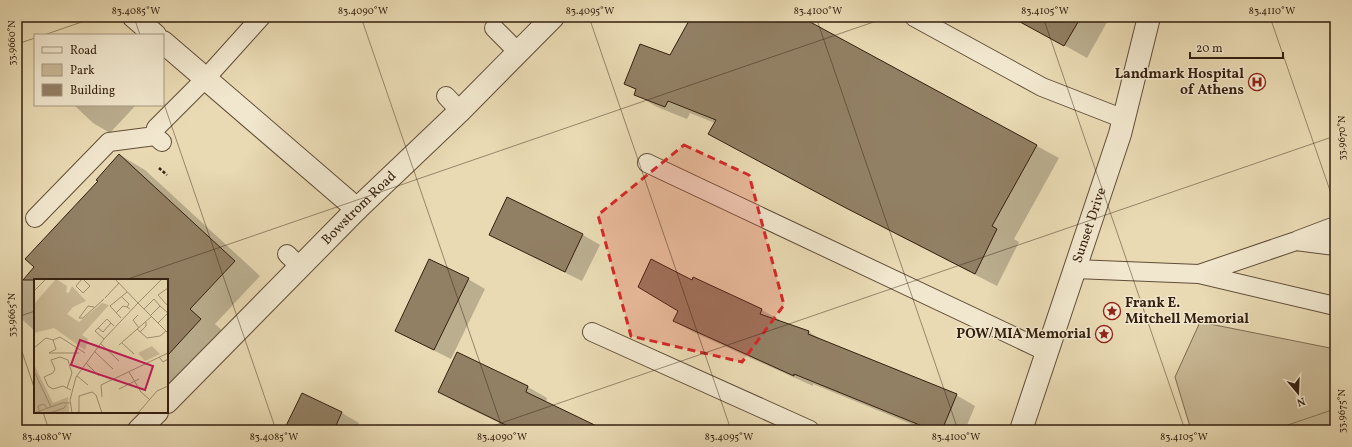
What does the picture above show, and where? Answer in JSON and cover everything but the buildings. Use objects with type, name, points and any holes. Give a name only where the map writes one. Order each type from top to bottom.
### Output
[{"type":"street","points":[[134,17],[154,34]]},
{"type":"street","name":"Bowstrom Road","points":[[168,401],[293,260],[357,209],[453,104],[518,52],[553,17]]},
{"type":"street","name":"Sunset Drive","points":[[1021,430],[1124,119],[1148,17]]},
{"type":"street","points":[[164,43],[357,209]]},
{"type":"street","points":[[139,430],[156,413]]},
{"type":"lane","points":[[35,218],[109,142],[159,139],[155,132],[156,128],[206,78],[261,17]]},
{"type":"lane","points":[[914,17],[1042,87],[1124,119]]},
{"type":"lane","points":[[494,28],[518,52]]},
{"type":"lane","points":[[647,163],[1048,352]]},
{"type":"lane","points":[[1199,274],[1335,226]]},
{"type":"lane","points":[[1296,241],[1335,246]]},
{"type":"lane","points":[[1075,269],[1199,274],[1335,306]]},
{"type":"lane","points":[[592,332],[810,430]]},
{"type":"highlighted area","points":[[684,145],[749,175],[784,305],[742,362],[631,336],[598,215]]},
{"type":"green space","points":[[1200,322],[1335,349],[1335,430],[1191,430],[1175,377]]},
{"type":"place","name":"Landmark Hospital of Athens","points":[[1257,82]]},
{"type":"place","name":"Frank E. Mitchell Memorial","points":[[1112,311]]},
{"type":"place","name":"POW/MIA Memorial","points":[[1104,334]]}]
